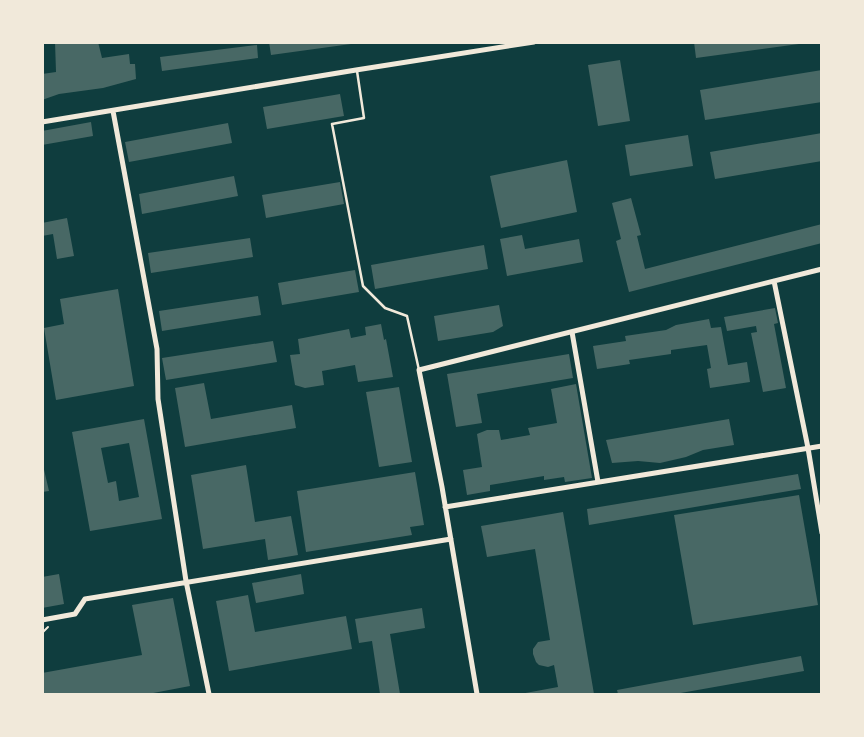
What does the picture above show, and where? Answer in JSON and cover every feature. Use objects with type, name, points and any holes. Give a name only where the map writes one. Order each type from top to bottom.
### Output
[{"type":"street","points":[[42,122],[534,42]]},
{"type":"street","points":[[113,111],[157,349],[158,399],[186,582],[209,694]]},
{"type":"street","points":[[477,694],[451,539],[419,370],[822,269]]},
{"type":"street","points":[[774,281],[808,448],[822,533]]},
{"type":"street","points":[[572,332],[598,482]]},
{"type":"street","points":[[445,507],[822,446]]},
{"type":"street","points":[[42,620],[75,614],[85,599],[451,539]]},
{"type":"lane","points":[[356,70],[364,118],[332,124],[362,286],[385,308],[406,316],[419,370]]},
{"type":"building","points":[[55,42],[98,42],[102,58],[129,54],[130,64],[135,64],[136,79],[103,88],[59,94],[42,100],[42,74],[56,72]]},
{"type":"building","points":[[269,42],[351,42],[351,44],[271,55]]},
{"type":"building","points":[[694,42],[799,42],[799,44],[696,58]]},
{"type":"building","points":[[257,45],[258,58],[162,71],[160,57]]},
{"type":"building","points":[[620,60],[630,121],[598,126],[588,65]]},
{"type":"building","points":[[822,70],[822,102],[705,120],[700,90]]},
{"type":"building","points":[[340,94],[344,116],[267,129],[263,107]]},
{"type":"building","points":[[91,122],[93,136],[42,145],[42,131]]},
{"type":"building","points":[[228,123],[232,143],[129,162],[125,142]]},
{"type":"building","points":[[822,133],[822,161],[715,179],[710,152]]},
{"type":"building","points":[[688,135],[693,166],[630,176],[625,145]]},
{"type":"building","points":[[567,160],[577,212],[501,228],[490,176]]},
{"type":"building","points":[[234,176],[238,196],[142,214],[139,194]]},
{"type":"building","points":[[340,182],[344,204],[266,218],[262,195]]},
{"type":"building","points":[[631,198],[641,235],[637,236],[645,269],[822,224],[822,243],[629,292],[616,241],[621,239],[612,203]]},
{"type":"building","points":[[67,218],[74,256],[57,259],[53,234],[42,236],[42,223]]},
{"type":"building","points":[[522,235],[525,249],[579,239],[583,262],[507,276],[500,239]]},
{"type":"building","points":[[250,238],[253,257],[151,273],[148,253]]},
{"type":"building","points":[[484,245],[488,269],[375,289],[371,265]]},
{"type":"building","points":[[355,270],[359,292],[282,305],[278,283]]},
{"type":"building","points":[[118,289],[134,386],[56,400],[44,328],[64,324],[60,299]]},
{"type":"building","points":[[258,296],[261,315],[162,331],[159,311]]},
{"type":"building","points":[[499,305],[503,326],[493,332],[438,341],[434,316]]},
{"type":"building","points":[[775,308],[778,323],[774,324],[786,388],[763,392],[751,333],[757,332],[756,326],[727,331],[724,317]]},
{"type":"building","points":[[709,319],[711,328],[721,327],[728,365],[747,362],[750,382],[710,388],[707,369],[711,368],[707,345],[671,350],[671,354],[629,360],[630,364],[597,369],[593,346],[626,341],[625,336],[666,330],[676,325]]},
{"type":"building","points":[[381,324],[384,340],[386,339],[393,377],[358,382],[355,365],[322,371],[324,385],[305,388],[295,385],[290,355],[300,354],[298,339],[349,329],[351,338],[366,335],[365,327]]},
{"type":"building","points":[[273,341],[277,362],[166,380],[162,358]]},
{"type":"building","points":[[569,354],[573,378],[477,394],[482,423],[456,427],[447,374]]},
{"type":"building","points":[[204,383],[211,419],[292,405],[296,428],[185,447],[175,388]]},
{"type":"building","points":[[576,384],[592,478],[565,482],[564,477],[544,480],[544,476],[490,485],[490,491],[467,495],[463,470],[482,467],[477,434],[487,430],[499,430],[501,440],[530,435],[528,428],[557,423],[551,389]]},
{"type":"building","points":[[399,387],[412,462],[379,467],[366,392]]},
{"type":"building","points":[[144,419],[162,519],[90,531],[72,432]],"holes":[[[129,443],[139,497],[119,501],[116,481],[108,483],[101,448]]]},
{"type":"building","points":[[729,419],[734,445],[703,450],[686,457],[660,463],[638,461],[612,463],[606,440]]},
{"type":"building","points":[[42,461],[49,491],[42,492]]},
{"type":"building","points":[[246,465],[255,522],[291,516],[298,555],[268,560],[265,539],[203,549],[191,475]]},
{"type":"building","points":[[415,472],[424,525],[410,527],[412,535],[306,552],[297,491]]},
{"type":"building","points":[[798,474],[801,489],[589,525],[587,509]]},
{"type":"building","points":[[799,495],[818,605],[693,625],[674,515]]},
{"type":"building","points":[[563,512],[594,694],[520,694],[558,687],[554,665],[548,667],[539,665],[533,654],[533,649],[538,642],[550,640],[535,549],[487,557],[481,526]]},
{"type":"building","points":[[59,574],[64,604],[42,608],[42,577]]},
{"type":"building","points":[[301,574],[304,594],[256,603],[252,583]]},
{"type":"building","points":[[248,595],[255,632],[346,616],[352,649],[229,671],[216,601]]},
{"type":"building","points":[[173,598],[190,686],[148,694],[42,694],[42,673],[142,655],[132,605]]},
{"type":"building","points":[[422,608],[425,628],[390,634],[400,694],[380,694],[372,641],[359,643],[355,619]]},
{"type":"building","points":[[801,656],[804,671],[675,694],[618,694],[617,690]]}]
